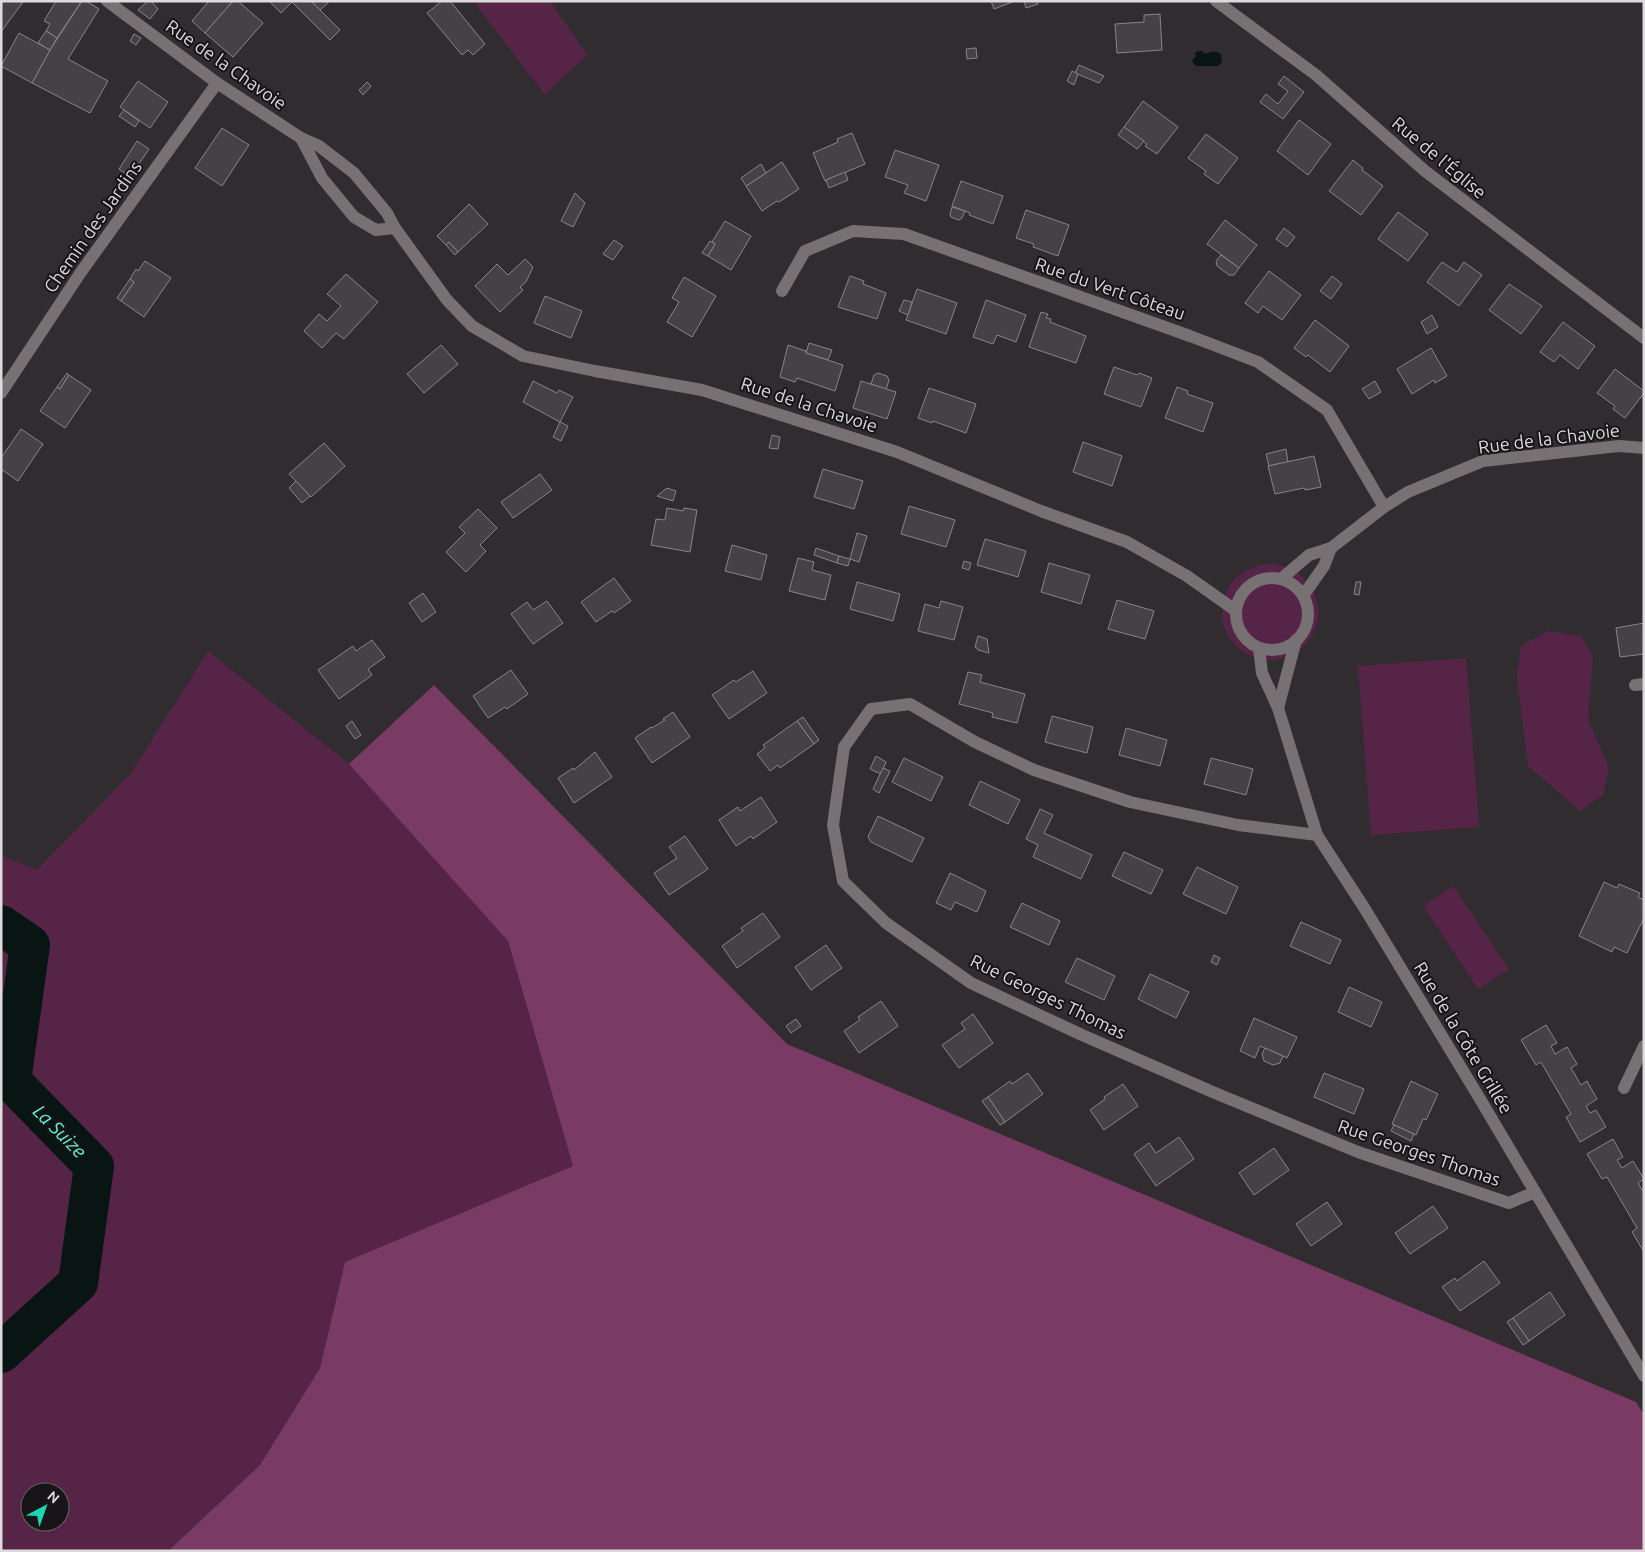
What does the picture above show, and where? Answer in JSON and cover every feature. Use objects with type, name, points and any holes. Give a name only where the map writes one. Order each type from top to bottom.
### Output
[{"type":"street","name":"Rue de la Chavoie","points":[[107,1],[217,82],[301,138],[319,146],[354,173],[387,212],[395,228],[447,300],[472,326],[523,356],[702,390],[897,452],[1041,511],[1127,542],[1187,576],[1235,610]]},
{"type":"street","name":"Rue de l'Église","points":[[1216,1],[1316,75],[1425,171],[1644,338]]},
{"type":"street","name":"Chemin des Jardins","points":[[1,393],[81,272],[217,82]]},
{"type":"street","name":"Rue de la Chavoie","points":[[301,138],[322,178],[354,217],[376,230],[395,228]]},
{"type":"street","name":"Rue du Vert Côteau","points":[[782,291],[805,251],[853,231],[904,234],[1190,336],[1258,362],[1327,410],[1384,507]]},
{"type":"street","name":"Rue de la Chavoie","points":[[1281,579],[1309,554],[1331,548],[1384,507],[1408,492],[1483,462],[1619,446],[1644,448]]},
{"type":"street","name":"Rue de la Chavoie","points":[[1303,596],[1324,566],[1331,548]]},
{"type":"street","points":[[1269,578],[1281,579],[1290,583],[1303,596],[1307,608],[1304,631],[1296,640],[1279,650],[1259,648],[1241,634],[1236,622],[1235,610],[1239,598],[1246,588],[1256,581],[1269,578]]},
{"type":"street","points":[[1278,708],[1296,640]]},
{"type":"street","name":"Rue de la Côte Grillée","points":[[1259,648],[1262,673],[1278,708],[1317,835],[1375,925],[1644,1376]]},
{"type":"street","name":"Rue Georges Thomas","points":[[1317,835],[1238,825],[1130,802],[1034,770],[975,742],[910,704],[871,709],[844,747],[833,825],[843,881],[886,923],[971,983],[1082,1035],[1358,1152],[1508,1203],[1534,1192]]},
{"type":"street","points":[[1624,1088],[1644,1046]]},
{"type":"shaded area","points":[[473,1],[550,1],[587,55],[545,95]]},
{"type":"shaded area","points":[[1202,51],[1205,54],[1217,52],[1221,54],[1222,62],[1218,66],[1196,66],[1192,61],[1196,56],[1195,53]]},
{"type":"shaded area","points":[[1270,564],[1288,568],[1304,578],[1314,594],[1318,612],[1314,630],[1304,646],[1288,656],[1270,660],[1252,656],[1236,646],[1226,630],[1222,612],[1226,594],[1236,578],[1252,568]]},
{"type":"shaded area","points":[[1547,631],[1581,636],[1593,656],[1588,720],[1609,767],[1603,795],[1580,811],[1528,766],[1517,677],[1521,646]]},
{"type":"shaded area","points":[[208,651],[349,764],[508,941],[573,1166],[345,1262],[320,1368],[260,1465],[168,1551],[1,1551],[1,855],[37,870],[131,773]]},
{"type":"shaded area","points":[[1466,658],[1479,827],[1371,835],[1358,666]]},
{"type":"shaded area","points":[[434,685],[787,1044],[1636,1402],[1644,1415],[1644,1551],[168,1551],[260,1465],[320,1368],[345,1262],[573,1166],[508,941],[349,764]]},
{"type":"shaded area","points":[[1453,886],[1509,969],[1478,989],[1423,906]]},
{"type":"building","points":[[1,1],[23,2],[1,32]]},
{"type":"building","points":[[56,1],[81,2],[57,38],[46,31],[50,24],[44,21]]},
{"type":"building","points":[[82,1],[86,1],[99,9],[68,59],[108,81],[90,113],[32,83],[50,50]]},
{"type":"building","points":[[148,1],[151,1],[158,9],[150,19],[138,10]]},
{"type":"building","points":[[209,1],[233,1],[205,33],[192,21]]},
{"type":"building","points":[[233,1],[238,1],[263,23],[233,57],[205,33]]},
{"type":"building","points":[[269,1],[291,1],[292,2],[281,13]]},
{"type":"building","points":[[291,1],[311,1],[340,30],[330,40]]},
{"type":"building","points":[[314,1],[330,1],[320,10],[313,3]]},
{"type":"building","points":[[442,1],[450,1],[485,44],[473,55],[468,50],[462,55],[427,13]]},
{"type":"building","points":[[991,1],[1015,1],[994,9]]},
{"type":"building","points":[[1024,1],[1037,1],[1038,4],[1026,8]]},
{"type":"building","points":[[1160,14],[1162,50],[1117,53],[1115,24],[1144,22],[1144,15]]},
{"type":"building","points":[[46,31],[57,38],[50,50],[38,43]]},
{"type":"building","points":[[19,33],[50,50],[32,83],[1,66]]},
{"type":"building","points":[[134,34],[141,38],[136,45],[130,41]]},
{"type":"building","points":[[976,48],[977,58],[967,59],[966,49]]},
{"type":"building","points":[[1079,65],[1104,76],[1099,83],[1075,73]]},
{"type":"building","points":[[1072,71],[1078,74],[1074,85],[1067,81]]},
{"type":"building","points":[[1284,76],[1304,92],[1283,119],[1260,102],[1266,94],[1278,104],[1288,91],[1278,84]]},
{"type":"building","points":[[138,81],[168,102],[150,128],[120,107]]},
{"type":"building","points":[[367,82],[371,86],[363,95],[359,90]]},
{"type":"building","points":[[1143,101],[1178,127],[1157,154],[1124,127]]},
{"type":"building","points":[[124,110],[139,121],[135,127],[119,116]]},
{"type":"building","points":[[1299,120],[1331,144],[1308,175],[1277,151]]},
{"type":"building","points":[[1124,127],[1144,141],[1137,149],[1118,135]]},
{"type":"building","points":[[222,128],[249,145],[222,186],[195,168]]},
{"type":"building","points":[[852,133],[865,164],[825,181],[813,153],[838,142],[837,139]]},
{"type":"building","points":[[1206,134],[1238,158],[1218,184],[1204,174],[1206,171],[1188,158]]},
{"type":"building","points":[[137,141],[149,149],[130,177],[119,169]]},
{"type":"building","points":[[895,150],[939,165],[926,201],[904,193],[908,185],[885,177]]},
{"type":"building","points":[[1353,160],[1363,168],[1362,170],[1383,186],[1361,215],[1329,191]]},
{"type":"building","points":[[782,162],[799,189],[762,211],[746,186]]},
{"type":"building","points":[[761,164],[766,173],[746,186],[741,178]]},
{"type":"building","points":[[845,172],[848,180],[829,188],[826,180]]},
{"type":"building","points":[[961,181],[1003,196],[993,224],[952,206]]},
{"type":"building","points":[[575,193],[585,203],[573,227],[561,221]]},
{"type":"building","points":[[469,204],[488,224],[458,252],[449,242],[446,245],[437,236]]},
{"type":"building","points":[[952,207],[965,211],[962,218],[959,220],[951,217]]},
{"type":"building","points":[[1026,210],[1069,225],[1058,256],[1033,247],[1034,244],[1016,238]]},
{"type":"building","points":[[1398,212],[1428,234],[1408,261],[1378,239]]},
{"type":"building","points":[[1225,220],[1257,245],[1239,268],[1207,244]]},
{"type":"building","points":[[725,221],[751,236],[731,270],[708,256],[715,244],[712,242]]},
{"type":"building","points":[[1284,228],[1295,237],[1287,247],[1276,239]]},
{"type":"building","points":[[614,240],[623,246],[613,260],[603,254]]},
{"type":"building","points":[[710,241],[715,244],[708,256],[702,253]]},
{"type":"building","points":[[449,242],[458,252],[455,255],[446,245]]},
{"type":"building","points":[[1221,255],[1239,268],[1234,275],[1229,275],[1217,266],[1216,261]]},
{"type":"building","points":[[525,259],[533,267],[526,282],[520,287],[523,290],[500,312],[475,286],[497,264],[508,275]]},
{"type":"building","points":[[145,261],[171,278],[144,317],[121,301],[134,282],[130,279],[136,269],[138,271]]},
{"type":"building","points":[[1442,262],[1457,272],[1464,262],[1482,275],[1459,306],[1427,282]]},
{"type":"building","points":[[1269,271],[1301,295],[1282,320],[1263,306],[1258,313],[1245,303]]},
{"type":"building","points":[[346,274],[378,302],[344,339],[336,333],[322,348],[304,331],[319,314],[327,321],[341,306],[327,294]]},
{"type":"building","points":[[850,276],[864,281],[863,284],[886,293],[877,319],[838,307]]},
{"type":"building","points":[[1332,276],[1342,284],[1331,299],[1320,291]]},
{"type":"building","points":[[684,277],[716,296],[692,337],[667,322],[679,302],[672,298]]},
{"type":"building","points":[[130,279],[134,282],[121,301],[117,298]]},
{"type":"building","points":[[1509,284],[1542,306],[1521,334],[1489,310]]},
{"type":"building","points":[[917,289],[957,303],[946,334],[906,320]]},
{"type":"building","points":[[545,296],[582,311],[571,338],[534,323]]},
{"type":"building","points":[[904,300],[912,302],[908,315],[899,311]]},
{"type":"building","points":[[986,300],[1026,315],[1016,342],[997,335],[993,344],[973,337]]},
{"type":"building","points":[[1041,312],[1048,314],[1046,318],[1051,319],[1050,322],[1086,336],[1076,363],[1029,347]]},
{"type":"building","points":[[1432,315],[1438,327],[1427,334],[1421,322]]},
{"type":"building","points":[[1315,320],[1349,346],[1330,372],[1308,355],[1306,357],[1294,348]]},
{"type":"building","points":[[1563,322],[1595,346],[1578,369],[1560,355],[1554,362],[1540,352]]},
{"type":"building","points":[[809,343],[832,350],[828,360],[806,353]]},
{"type":"building","points":[[441,345],[458,364],[424,393],[407,374]]},
{"type":"building","points":[[788,345],[843,365],[835,391],[797,378],[795,382],[780,377]]},
{"type":"building","points":[[1431,348],[1447,376],[1435,383],[1434,380],[1412,394],[1397,369]]},
{"type":"building","points":[[1114,367],[1152,378],[1141,407],[1104,394]]},
{"type":"building","points":[[1615,369],[1644,391],[1625,418],[1613,409],[1615,406],[1597,393]]},
{"type":"building","points":[[67,373],[69,375],[60,389],[57,387]]},
{"type":"building","points":[[878,373],[887,376],[889,380],[886,390],[871,384],[874,375]]},
{"type":"building","points":[[69,375],[91,390],[65,428],[40,411],[57,387],[60,389]]},
{"type":"building","points":[[533,381],[557,393],[559,390],[573,397],[560,422],[523,402]]},
{"type":"building","points":[[861,381],[896,392],[887,419],[853,408]]},
{"type":"building","points":[[1375,381],[1381,392],[1369,399],[1362,389]]},
{"type":"building","points":[[1177,387],[1188,391],[1187,394],[1213,403],[1203,432],[1165,418]]},
{"type":"building","points":[[929,388],[976,404],[966,433],[933,421],[932,423],[918,418]]},
{"type":"building","points":[[560,422],[568,426],[561,441],[553,437]]},
{"type":"building","points":[[21,429],[43,444],[18,481],[1,469],[1,458]]},
{"type":"building","points":[[772,435],[780,437],[778,449],[769,448]]},
{"type":"building","points":[[1083,442],[1122,456],[1112,486],[1073,472]]},
{"type":"building","points":[[324,443],[345,466],[311,497],[289,474]]},
{"type":"building","points":[[1286,449],[1288,462],[1269,466],[1266,454]]},
{"type":"building","points":[[1314,456],[1321,487],[1305,490],[1304,488],[1275,494],[1268,466]]},
{"type":"building","points":[[823,469],[863,481],[854,509],[814,497]]},
{"type":"building","points":[[540,474],[552,490],[513,518],[501,502]]},
{"type":"building","points":[[296,481],[310,496],[302,503],[289,488]]},
{"type":"building","points":[[667,488],[676,491],[673,501],[657,496]]},
{"type":"building","points":[[909,506],[955,520],[946,547],[901,534]]},
{"type":"building","points":[[667,508],[683,511],[684,508],[697,510],[690,552],[651,545],[656,519],[665,520]]},
{"type":"building","points":[[478,509],[497,528],[480,545],[486,551],[466,572],[446,552],[465,533],[459,527]]},
{"type":"building","points":[[857,533],[867,536],[859,562],[850,559]]},
{"type":"building","points":[[985,539],[1026,551],[1018,577],[977,565]]},
{"type":"building","points":[[732,545],[767,555],[761,580],[725,571]]},
{"type":"building","points":[[816,548],[839,556],[837,563],[814,555]]},
{"type":"building","points":[[839,556],[850,559],[848,566],[837,563]]},
{"type":"building","points":[[798,558],[814,562],[812,570],[831,575],[825,600],[789,591]]},
{"type":"building","points":[[964,561],[971,563],[969,570],[962,568]]},
{"type":"building","points":[[1049,563],[1090,575],[1081,604],[1041,592]]},
{"type":"building","points":[[614,578],[631,601],[614,613],[612,611],[596,622],[581,602]]},
{"type":"building","points":[[857,582],[900,594],[893,621],[850,609]]},
{"type":"building","points":[[1356,582],[1361,582],[1359,595],[1354,594]]},
{"type":"building","points":[[423,593],[436,612],[422,622],[409,603]]},
{"type":"building","points":[[1117,600],[1154,611],[1145,639],[1108,629]]},
{"type":"building","points":[[547,601],[563,623],[533,644],[511,614],[527,602],[533,610]]},
{"type":"building","points":[[941,601],[963,607],[954,640],[918,631],[925,604],[939,608]]},
{"type":"building","points":[[1644,623],[1644,654],[1620,657],[1616,628]]},
{"type":"building","points":[[978,636],[987,639],[989,653],[978,650],[975,647]]},
{"type":"building","points":[[372,640],[385,657],[368,669],[372,675],[339,699],[318,670],[353,646],[356,651]]},
{"type":"building","points":[[511,670],[528,694],[507,709],[505,707],[488,718],[473,696]]},
{"type":"building","points":[[753,671],[767,693],[729,719],[712,695],[734,680],[736,682]]},
{"type":"building","points":[[968,672],[982,675],[980,682],[1025,694],[1017,723],[992,717],[993,713],[959,704]]},
{"type":"building","points":[[673,712],[690,737],[652,763],[635,738],[665,720],[663,719]]},
{"type":"building","points":[[1052,716],[1093,727],[1087,753],[1045,742]]},
{"type":"building","points":[[803,717],[819,740],[814,744],[797,721]]},
{"type":"building","points":[[352,721],[361,735],[355,739],[346,726]]},
{"type":"building","points":[[797,721],[814,744],[780,768],[778,765],[770,771],[757,754],[765,748],[763,745]]},
{"type":"building","points":[[1126,728],[1167,740],[1160,766],[1119,755]]},
{"type":"building","points":[[595,752],[612,777],[574,803],[558,778],[573,768],[574,770]]},
{"type":"building","points":[[876,756],[886,762],[881,774],[870,769]]},
{"type":"building","points":[[904,758],[943,777],[931,801],[892,782]]},
{"type":"building","points":[[1211,758],[1253,769],[1246,795],[1204,784]]},
{"type":"building","points":[[883,768],[890,771],[879,793],[873,789]]},
{"type":"building","points":[[980,781],[1020,800],[1008,824],[969,805]]},
{"type":"building","points":[[761,797],[777,822],[753,839],[751,836],[736,846],[719,820],[738,807],[740,811]]},
{"type":"building","points":[[1040,809],[1053,815],[1044,833],[1092,855],[1081,879],[1033,857],[1038,845],[1026,839]]},
{"type":"building","points":[[878,816],[924,838],[912,862],[871,842],[868,837]]},
{"type":"building","points":[[685,836],[708,869],[669,895],[654,873],[677,858],[669,847]]},
{"type":"building","points":[[1124,852],[1163,870],[1151,894],[1112,876]]},
{"type":"building","points":[[1197,867],[1238,887],[1226,914],[1183,894]]},
{"type":"building","points":[[950,873],[986,891],[977,912],[955,902],[951,910],[936,903]]},
{"type":"building","points":[[1604,882],[1617,888],[1619,884],[1640,893],[1638,897],[1644,900],[1644,918],[1627,953],[1614,947],[1612,952],[1579,936]]},
{"type":"building","points":[[1022,903],[1060,921],[1049,945],[1010,927]]},
{"type":"building","points":[[763,913],[780,937],[737,968],[722,946],[743,931],[741,928]]},
{"type":"building","points":[[1301,922],[1341,940],[1330,964],[1290,946]]},
{"type":"building","points":[[826,945],[842,968],[811,990],[795,967]]},
{"type":"building","points":[[1214,955],[1220,958],[1217,965],[1211,962]]},
{"type":"building","points":[[1077,958],[1115,976],[1104,1000],[1065,982]]},
{"type":"building","points":[[1150,974],[1189,992],[1176,1018],[1138,999]]},
{"type":"building","points":[[1349,987],[1382,1002],[1371,1027],[1338,1012]]},
{"type":"building","points":[[881,1001],[898,1026],[859,1053],[844,1031],[860,1020],[858,1017]]},
{"type":"building","points":[[973,1014],[993,1043],[959,1068],[942,1045],[965,1029],[961,1023]]},
{"type":"building","points":[[1254,1018],[1297,1037],[1287,1058],[1260,1046],[1255,1058],[1240,1051]]},
{"type":"building","points":[[796,1019],[801,1026],[791,1033],[786,1026]]},
{"type":"building","points":[[1546,1025],[1557,1043],[1551,1046],[1555,1054],[1567,1047],[1577,1064],[1571,1068],[1581,1085],[1587,1081],[1597,1099],[1586,1106],[1590,1113],[1596,1110],[1606,1127],[1580,1142],[1566,1117],[1571,1114],[1541,1062],[1536,1065],[1521,1040]]},
{"type":"building","points":[[1265,1048],[1283,1056],[1280,1063],[1273,1065],[1264,1061],[1262,1054]]},
{"type":"building","points":[[1028,1073],[1043,1094],[1005,1122],[988,1097],[1010,1081],[1012,1084]]},
{"type":"building","points":[[1324,1073],[1364,1089],[1354,1114],[1314,1097]]},
{"type":"building","points":[[1411,1081],[1438,1094],[1426,1120],[1423,1119],[1416,1135],[1392,1124]]},
{"type":"building","points":[[1123,1084],[1138,1106],[1104,1130],[1090,1110],[1105,1099],[1104,1097]]},
{"type":"building","points":[[988,1097],[1005,1122],[1000,1125],[982,1101]]},
{"type":"building","points":[[1394,1125],[1414,1134],[1411,1141],[1391,1131]]},
{"type":"building","points":[[1179,1137],[1194,1159],[1156,1186],[1134,1154],[1149,1143],[1156,1153]]},
{"type":"building","points":[[1613,1139],[1623,1157],[1617,1160],[1622,1168],[1633,1161],[1644,1179],[1638,1183],[1644,1193],[1644,1252],[1632,1232],[1637,1228],[1607,1177],[1602,1179],[1587,1154]]},
{"type":"building","points":[[1274,1148],[1289,1170],[1254,1195],[1239,1173]]},
{"type":"building","points":[[1327,1202],[1342,1224],[1311,1246],[1296,1224]]},
{"type":"building","points":[[1433,1206],[1448,1228],[1410,1254],[1395,1233]]},
{"type":"building","points":[[1484,1261],[1500,1283],[1460,1311],[1442,1287],[1455,1278],[1457,1281]]},
{"type":"building","points":[[1550,1292],[1565,1315],[1529,1341],[1513,1318]]},
{"type":"building","points":[[1513,1318],[1529,1341],[1523,1345],[1507,1322]]},
{"type":"waterway","name":"La Suize","points":[[1,925],[30,945],[11,1081],[94,1166],[78,1283],[1,1353]]}]
